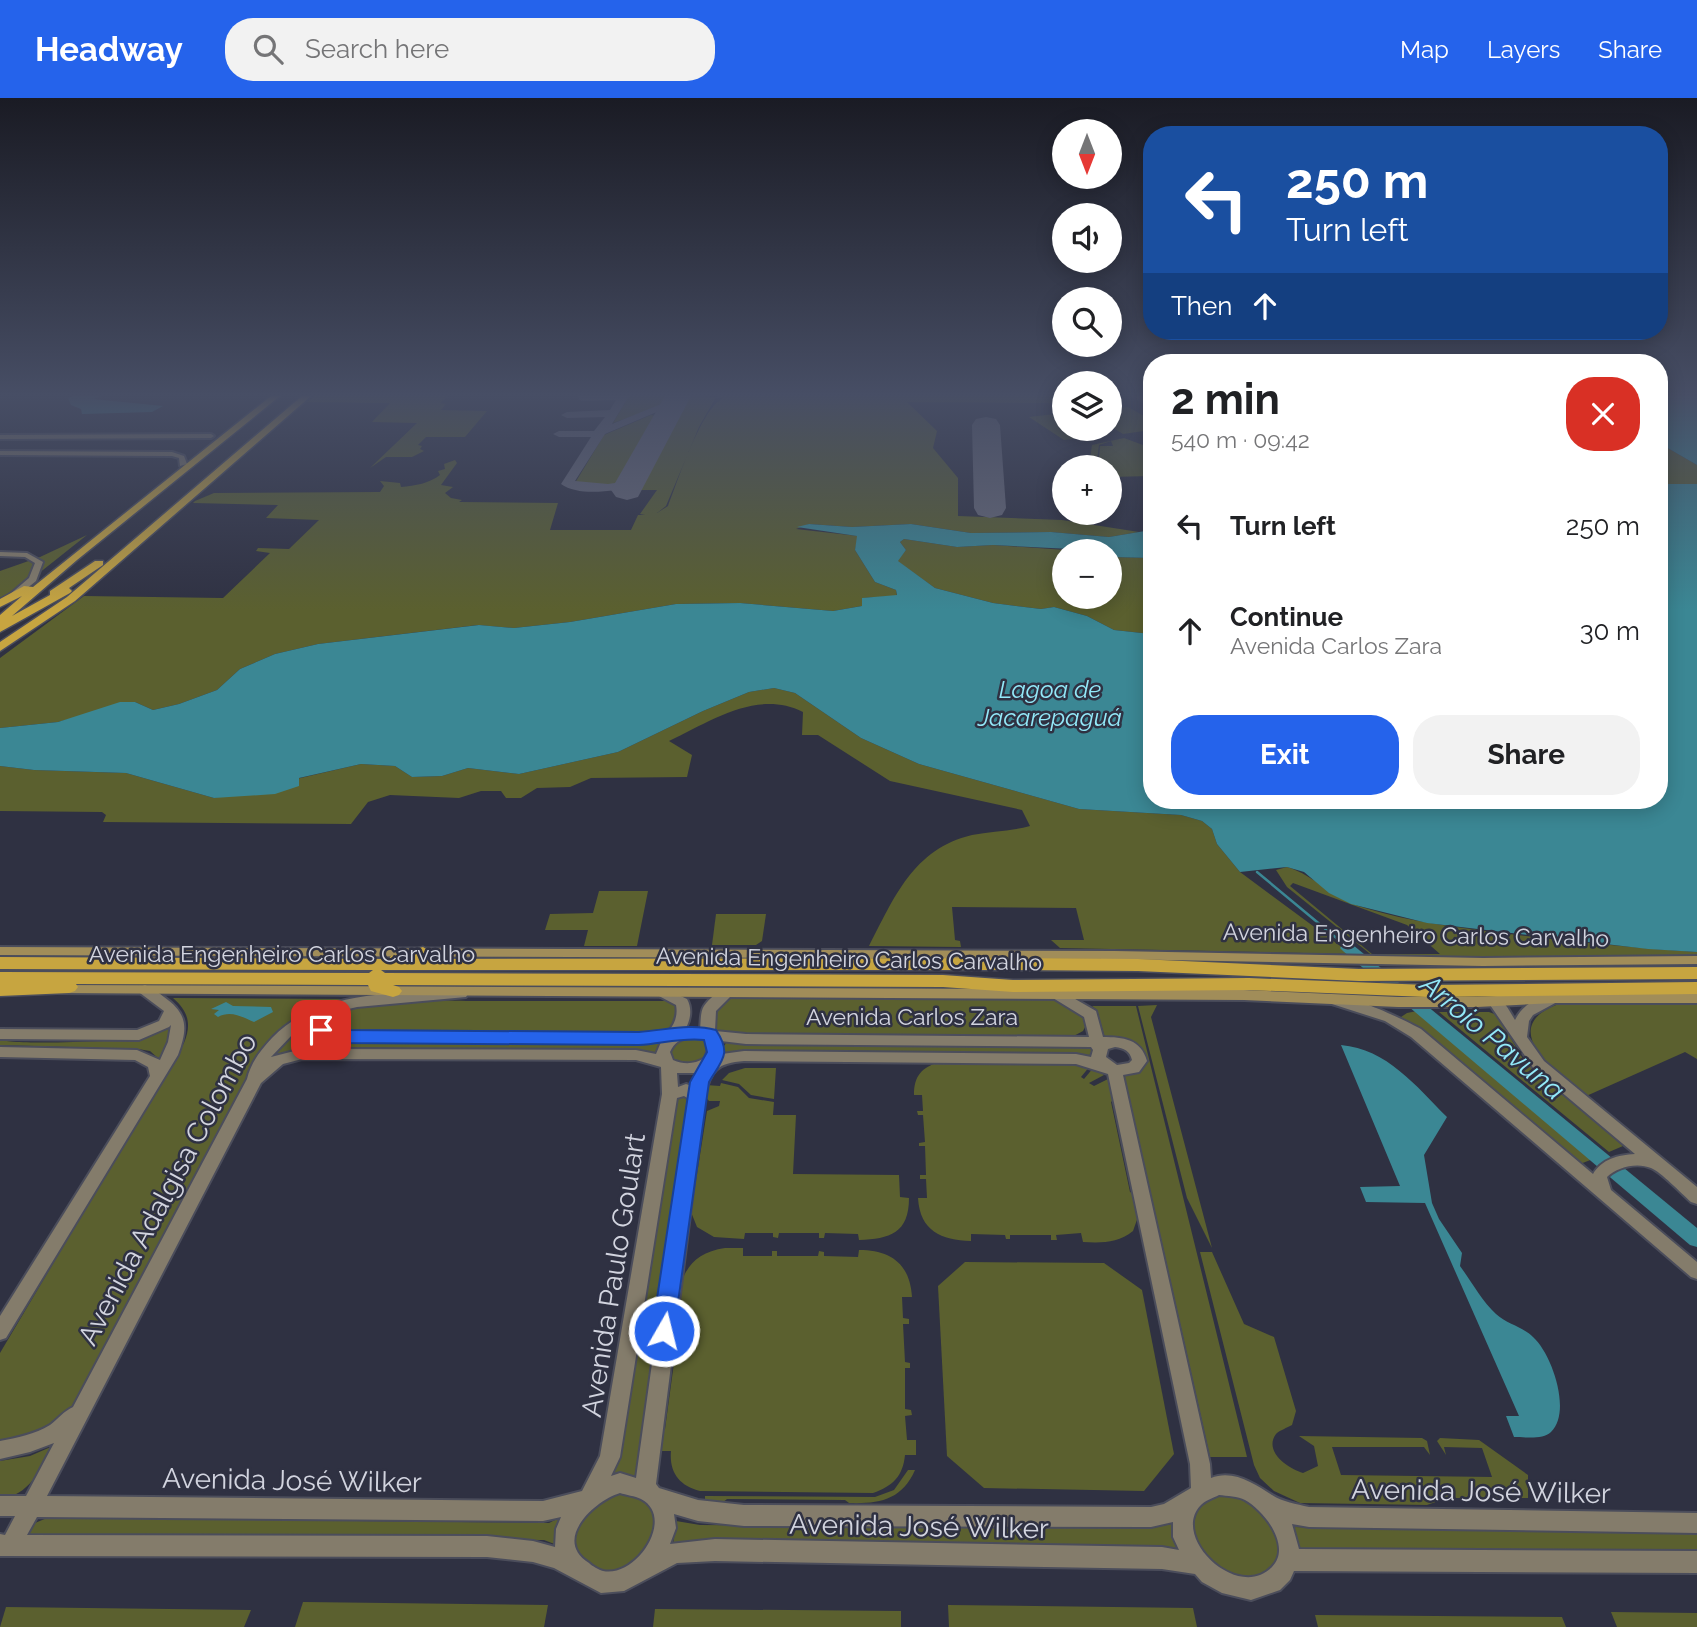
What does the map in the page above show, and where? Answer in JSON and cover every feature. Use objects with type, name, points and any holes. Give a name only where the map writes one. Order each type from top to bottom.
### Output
[{"type":"highway","points":[[4,601],[58,563],[176,467]]},
{"type":"highway","points":[[0,621],[186,467]]},
{"type":"highway","points":[[0,648],[71,599],[101,567],[215,467]]},
{"type":"highway","points":[[0,638],[51,606],[224,467]]},
{"type":"highway","points":[[178,498],[215,475]]},
{"type":"highway","points":[[85,541],[131,513]]},
{"type":"highway","points":[[98,540],[42,592],[59,591],[101,567]]},
{"type":"highway","points":[[27,599],[58,563]]},
{"type":"highway","points":[[0,628],[59,595],[101,567]]},
{"type":"highway","points":[[393,992],[379,988],[381,972],[423,953]]},
{"type":"highway","points":[[950,993],[984,984],[990,977],[986,964],[966,954]]},
{"type":"highway","points":[[594,955],[676,966]]},
{"type":"highway","points":[[1180,955],[1155,965],[1153,975],[1157,986],[1167,992],[1188,995]]},
{"type":"highway","points":[[1435,961],[1495,994],[1586,997]]},
{"type":"highway","points":[[1622,962],[1696,974]]},
{"type":"highway","name":"Avenida Engenheiro Carlos Carvalho","points":[[0,963],[343,965],[381,972],[561,981],[943,981],[1157,986],[1237,984],[1391,997],[1495,994],[1696,974]]},
{"type":"highway","name":"Avenida Engenheiro Carlos Carvalho","points":[[381,972],[986,964],[1155,965],[1364,975],[1401,967],[1461,975],[1696,974]]},
{"type":"highway","points":[[219,991],[323,988],[343,965]]},
{"type":"highway","name":"Avenida Engenheiro Carlos Carvalho","points":[[0,978],[166,979],[343,965]]},
{"type":"highway","points":[[37,990],[166,979]]},
{"type":"highway","points":[[561,981],[816,993]]},
{"type":"highway","name":"Avenida Engenheiro Carlos Carvalho","points":[[0,990],[37,990]]},
{"type":"highway","points":[[1244,995],[1331,994]]},
{"type":"main road","name":"Avenida Engenheiro Carlos Carvalho","points":[[0,951],[343,965],[423,953],[1180,955],[1348,960],[1401,967],[1435,961],[1622,962]]},
{"type":"main road","name":"Avenida Engenheiro Carlos Carvalho","points":[[37,990],[1244,995]]},
{"type":"main road","name":"Avenida Engenheiro Carlos Carvalho","points":[[1495,994],[1555,998],[1697,998]]},
{"type":"street","points":[[0,554],[24,554],[39,562],[33,579],[4,601]]},
{"type":"street","points":[[0,1332],[172,1055],[180,1033],[178,1021],[172,1009],[145,990]]},
{"type":"street","name":"Avenida Adalgisa Colombo","points":[[6,1545],[31,1506],[265,1056],[285,1031],[309,1016],[332,1008],[471,993]]},
{"type":"street","points":[[664,993],[684,1007],[683,1024],[663,1052],[668,1063]]},
{"type":"street","points":[[650,1492],[620,1483],[588,1496],[569,1522],[566,1534],[569,1558],[586,1576],[615,1582],[643,1570],[654,1559],[666,1533],[666,1519],[650,1492],[646,1458],[697,1096],[716,1045],[707,1029],[709,1009],[727,993]]},
{"type":"street","points":[[1331,994],[1416,1033],[1697,1272]]},
{"type":"street","points":[[1495,994],[1538,1065],[1697,1198]]},
{"type":"street","points":[[1058,995],[1085,1008],[1094,1022],[1098,1059],[1110,1068],[1134,1068],[1140,1061],[1133,1048],[1115,1042],[1098,1045]]},
{"type":"street","points":[[1520,1036],[1520,1020],[1525,1012],[1555,998]]},
{"type":"street","points":[[332,1008],[324,1016],[320,1028],[335,1036],[674,1036],[689,1031],[710,1035]]},
{"type":"street","points":[[0,1034],[139,1035],[164,1024],[172,1009]]},
{"type":"street","points":[[1062,1041],[1087,1033],[1094,1022]]},
{"type":"street","name":"Avenida Carlos Zara","points":[[710,1035],[746,1039],[1062,1041],[1098,1045]]},
{"type":"street","points":[[0,1052],[137,1055],[155,1064],[158,1077]]},
{"type":"street","points":[[255,1079],[270,1064],[284,1057],[314,1053],[636,1055],[689,1069],[711,1062]]},
{"type":"street","name":"Avenida Carlos Zara","points":[[711,1062],[725,1057],[744,1056],[1066,1059],[1110,1068]]},
{"type":"street","name":"Avenida Paulo Goulart","points":[[588,1496],[610,1457],[670,1094],[668,1063]]},
{"type":"street","points":[[1110,1068],[1200,1464],[1196,1495],[1182,1523],[1183,1537],[1197,1564],[1219,1581],[1237,1588],[1255,1588],[1271,1583],[1282,1572],[1287,1560],[1285,1530],[1266,1503],[1251,1492],[1234,1486],[1216,1485],[1196,1495]]},
{"type":"street","points":[[670,1094],[685,1090],[697,1096]]},
{"type":"street","points":[[1604,1193],[1599,1177],[1604,1170],[1635,1158],[1656,1163]]},
{"type":"street","points":[[0,1450],[22,1447],[52,1433],[69,1421],[88,1398]]},
{"type":"street","name":"Avenida José Wilker","points":[[650,1492],[677,1507],[709,1513],[1151,1517],[1167,1514],[1196,1495]]},
{"type":"street","name":"Avenida José Wilker","points":[[0,1506],[543,1511],[588,1496]]},
{"type":"street","name":"Avenida José Wilker","points":[[1266,1503],[1288,1513],[1309,1517],[1697,1523]]},
{"type":"street","points":[[6,1545],[299,1545],[517,1549],[556,1557],[576,1567]]},
{"type":"street","name":"Avenida José Wilker","points":[[643,1570],[675,1553],[715,1550],[1162,1558],[1197,1564]]},
{"type":"street","points":[[1287,1560],[1697,1562]]},
{"type":"green space","points":[[445,467],[454,467],[441,485],[453,487],[445,493],[451,498],[462,500],[459,502],[558,503],[550,530],[631,530],[638,515],[645,515],[640,514],[657,490],[640,490],[652,467],[682,467],[666,506],[657,513],[668,506],[683,467],[949,467],[958,478],[958,516],[1052,520],[1052,525],[1094,525],[1139,532],[1109,537],[1051,532],[971,533],[911,524],[852,527],[809,524],[796,529],[858,536],[855,550],[875,582],[896,590],[897,596],[863,598],[862,606],[833,611],[740,603],[676,604],[570,622],[514,628],[478,625],[318,644],[275,654],[240,669],[217,690],[179,704],[153,710],[135,702],[58,722],[0,728],[0,658],[84,596],[223,598],[270,553],[256,551],[258,548],[289,549],[319,520],[266,518],[278,505],[193,503],[214,493],[380,492],[384,486],[380,481],[400,483],[401,487],[422,484],[440,475],[438,471]]},
{"type":"green space","points":[[584,467],[628,467],[619,483],[608,486],[575,483]]},
{"type":"green space","points":[[1122,467],[1143,467],[1143,476],[1122,477]]},
{"type":"green space","points":[[1668,467],[1697,467],[1697,484],[1668,484]]},
{"type":"green space","points":[[87,535],[19,589],[0,598],[0,571],[40,557]]},
{"type":"green space","points":[[904,539],[957,547],[993,545],[1052,549],[1052,607],[1041,609],[993,603],[935,588],[897,561],[906,550],[900,542]]},
{"type":"green space","points":[[1122,557],[1143,558],[1143,633],[1114,630],[1087,616],[1061,609],[1122,609]]},
{"type":"green space","points":[[774,688],[795,693],[861,738],[919,764],[1079,809],[1181,815],[1202,821],[1212,829],[1217,844],[1240,872],[1351,954],[1060,948],[1051,940],[1084,940],[1076,908],[952,907],[955,940],[960,941],[961,947],[869,946],[897,893],[920,864],[935,852],[972,835],[1030,826],[1022,810],[890,781],[818,735],[802,735],[803,712],[769,704],[734,710],[669,741],[692,755],[687,777],[591,778],[570,787],[537,788],[521,798],[506,798],[501,791],[481,791],[459,798],[390,795],[368,802],[351,824],[103,822],[106,815],[102,812],[0,811],[0,766],[34,770],[126,773],[214,798],[361,764],[395,766],[412,777],[442,776],[468,768],[519,774],[618,752],[749,692]]},
{"type":"green space","points":[[1287,867],[1354,904],[1399,917],[1525,936],[1697,952],[1697,958],[1374,957],[1287,887],[1276,870]],"holes":[[[1293,883],[1407,925],[1440,954],[1372,954],[1290,886]]]},
{"type":"green space","points":[[599,891],[648,891],[637,946],[584,946],[588,930],[545,930],[550,914],[593,913]]},
{"type":"green space","points":[[716,914],[766,914],[762,941],[756,945],[712,945]]},
{"type":"green space","points":[[173,998],[348,999],[289,1024],[268,1044],[74,1406],[59,1424],[11,1441],[0,1441],[0,1353],[184,1043],[188,1030],[187,1018]]},
{"type":"green space","points":[[728,998],[1049,1000],[1062,1002],[1084,1014],[1087,1023],[1083,1031],[1070,1038],[731,1035],[717,1032],[713,1011]]},
{"type":"green space","points":[[419,1000],[674,1001],[678,1004],[680,1016],[667,1034],[337,1033],[328,1030],[327,1022],[338,1013],[374,1003]]},
{"type":"green space","points":[[1157,1005],[1151,1017],[1212,1248],[1187,1198],[1138,1006]]},
{"type":"green space","points":[[1556,1005],[1697,1005],[1697,1059],[1685,1052],[1584,1097],[1548,1064],[1532,1039],[1531,1026],[1539,1015]]},
{"type":"green space","points":[[1092,1006],[1136,1006],[1247,1457],[1210,1457],[1124,1074],[1145,1062],[1146,1056],[1135,1044],[1105,1038],[1097,1010]]},
{"type":"green space","points":[[1417,1011],[1593,1159],[1580,1164],[1398,1019]]},
{"type":"green space","points":[[1439,1012],[1489,1012],[1497,1015],[1523,1059],[1623,1146],[1609,1152]]},
{"type":"green space","points":[[320,1014],[315,1031],[318,1034],[352,1043],[661,1043],[657,1052],[348,1047],[346,1050],[294,1050],[270,1059],[281,1042]]},
{"type":"green space","points":[[173,1023],[172,1035],[159,1059],[150,1051],[138,1049],[0,1045],[0,1039],[43,1043],[144,1038]]},
{"type":"green space","points":[[689,1037],[704,1039],[711,1052],[698,1064],[677,1064],[670,1058],[669,1050],[674,1042]]},
{"type":"green space","points":[[726,1043],[884,1047],[1096,1046],[1094,1060],[1034,1052],[884,1054],[884,1051],[782,1050],[782,1053],[726,1053],[722,1049]]},
{"type":"green space","points":[[939,1062],[1073,1062],[1090,1066],[1081,1077],[1084,1079],[1094,1067],[1104,1075],[1089,1083],[1094,1086],[1108,1079],[1114,1099],[1111,1102],[1130,1192],[1135,1194],[1139,1214],[1133,1231],[1116,1240],[1097,1242],[1083,1242],[1081,1233],[1056,1235],[1057,1240],[1051,1240],[1051,1235],[1010,1235],[1010,1239],[1006,1239],[1005,1235],[971,1234],[971,1241],[934,1232],[923,1218],[918,1198],[927,1198],[926,1179],[920,1179],[920,1175],[926,1175],[925,1146],[919,1146],[919,1143],[925,1142],[923,1115],[918,1115],[917,1111],[923,1111],[922,1095],[914,1095],[915,1083],[920,1074]]},
{"type":"green space","points":[[745,1068],[776,1068],[774,1099],[751,1095],[739,1084],[722,1080],[729,1073]]},
{"type":"green space","points":[[721,1083],[738,1087],[749,1098],[774,1102],[773,1115],[796,1115],[793,1174],[899,1175],[900,1197],[909,1198],[906,1219],[901,1226],[888,1236],[859,1240],[858,1234],[825,1233],[824,1238],[819,1238],[819,1233],[779,1233],[778,1238],[773,1237],[773,1233],[745,1233],[744,1239],[714,1237],[697,1227],[691,1212],[707,1111],[719,1106],[720,1101],[709,1101],[705,1096],[706,1085],[720,1086]]},
{"type":"green space","points":[[677,1096],[690,1096],[637,1477],[613,1476],[620,1457]]},
{"type":"green space","points":[[725,1248],[743,1248],[743,1256],[772,1256],[772,1251],[777,1251],[777,1256],[818,1256],[819,1251],[824,1252],[824,1256],[858,1257],[859,1250],[870,1251],[889,1256],[903,1268],[912,1297],[902,1297],[903,1318],[909,1319],[909,1324],[903,1324],[905,1362],[910,1363],[910,1368],[905,1368],[905,1409],[911,1410],[912,1415],[905,1416],[907,1440],[916,1440],[916,1455],[905,1455],[899,1474],[886,1487],[873,1493],[700,1491],[686,1486],[677,1477],[672,1465],[671,1451],[657,1451],[660,1431],[665,1429],[682,1304],[677,1303],[685,1273],[696,1259],[704,1254]]},
{"type":"green space","points":[[1200,1252],[1212,1252],[1244,1324],[1274,1337],[1296,1411],[1292,1425],[1276,1434],[1273,1441],[1275,1453],[1285,1464],[1303,1473],[1318,1466],[1314,1446],[1299,1436],[1422,1438],[1427,1441],[1430,1455],[1424,1447],[1332,1447],[1341,1475],[1492,1477],[1482,1448],[1444,1447],[1446,1455],[1437,1441],[1440,1438],[1479,1440],[1528,1475],[1528,1498],[1447,1498],[1427,1505],[1300,1503],[1274,1491],[1260,1478],[1254,1465]]},
{"type":"green space","points":[[965,1262],[1104,1263],[1142,1290],[1174,1454],[1144,1491],[984,1488],[947,1456],[938,1286]]},
{"type":"green space","points":[[53,1446],[39,1472],[26,1487],[10,1497],[0,1498],[0,1461],[30,1456]]},
{"type":"green space","points":[[908,1470],[915,1470],[903,1488],[880,1501],[849,1503],[845,1500],[727,1499],[722,1503],[705,1502],[705,1496],[875,1497],[894,1490]]},
{"type":"green space","points":[[609,1492],[637,1493],[657,1511],[659,1539],[620,1575],[585,1567],[573,1544],[575,1526]]},
{"type":"green space","points":[[1230,1495],[1254,1504],[1271,1520],[1276,1530],[1279,1554],[1276,1567],[1254,1581],[1224,1575],[1196,1544],[1193,1525],[1198,1509],[1212,1498]]},
{"type":"green space","points":[[561,1517],[557,1545],[544,1540],[30,1534],[35,1523],[47,1518],[549,1523]]},
{"type":"green space","points":[[676,1521],[700,1525],[1152,1528],[1176,1523],[1181,1551],[1152,1546],[693,1542],[673,1546]]},
{"type":"green space","points":[[1290,1527],[1697,1532],[1697,1551],[1318,1548],[1298,1551],[1296,1536]]},
{"type":"green space","points":[[303,1602],[548,1605],[544,1627],[295,1627]]},
{"type":"green space","points":[[948,1605],[1193,1608],[1197,1627],[949,1627]]},
{"type":"green space","points":[[6,1607],[251,1610],[244,1627],[0,1627]]},
{"type":"green space","points":[[655,1609],[901,1611],[901,1627],[653,1627]]},
{"type":"green space","points":[[1611,1612],[1697,1613],[1697,1627],[1617,1627]]},
{"type":"green space","points":[[1315,1615],[1562,1617],[1566,1627],[1318,1627]]},
{"type":"water","name":"Lagoa de Jacarepaguá","points":[[1668,484],[1697,484],[1697,952],[1648,949],[1427,923],[1351,904],[1329,893],[1304,872],[1287,867],[1240,872],[1217,844],[1212,829],[1202,821],[1181,815],[1079,809],[919,764],[861,738],[795,693],[774,688],[749,692],[618,752],[519,774],[468,768],[442,776],[412,777],[395,766],[361,764],[299,778],[299,786],[275,794],[214,798],[126,773],[34,770],[0,766],[0,728],[58,722],[120,702],[135,702],[153,710],[179,704],[217,690],[240,669],[275,654],[318,644],[479,625],[514,628],[570,622],[676,604],[740,603],[833,611],[862,606],[862,598],[897,595],[896,590],[875,582],[855,550],[857,536],[797,527],[809,524],[852,527],[911,524],[971,533],[1051,532],[1109,537],[1143,531],[1143,558],[1122,557],[1122,539],[1052,539],[1052,548],[993,545],[957,547],[904,539],[900,542],[906,550],[898,561],[935,588],[993,603],[1041,609],[1052,607],[1087,616],[1114,630],[1143,633],[1143,809],[1668,809]]},
{"type":"water","points":[[226,1002],[233,1006],[271,1007],[273,1012],[254,1022],[232,1014],[218,1017],[214,1014],[219,1010],[211,1009]]},
{"type":"water","points":[[1341,1045],[1357,1048],[1387,1061],[1447,1117],[1424,1155],[1432,1203],[1439,1219],[1462,1253],[1460,1266],[1481,1297],[1500,1317],[1533,1337],[1547,1356],[1560,1398],[1557,1423],[1548,1435],[1514,1437],[1506,1416],[1519,1416],[1425,1203],[1366,1202],[1360,1187],[1400,1186]]},
{"type":"waterway","name":"Arroio Pavuna","points":[[1257,872],[1346,946]]},
{"type":"waterway","name":"Arroio Pavuna","points":[[1348,948],[1697,1239]]},
{"type":"taxiway","points":[[578,467],[567,484],[608,488],[631,483]]},
{"type":"runway","points":[[627,490],[639,467]]},
{"type":"runway","points":[[988,467],[990,508]]},
{"type":"route","points":[[321,1030],[326,1034],[342,1037],[639,1038],[674,1036],[689,1031],[710,1035],[716,1045],[716,1052],[699,1082],[664,1331]]}]
